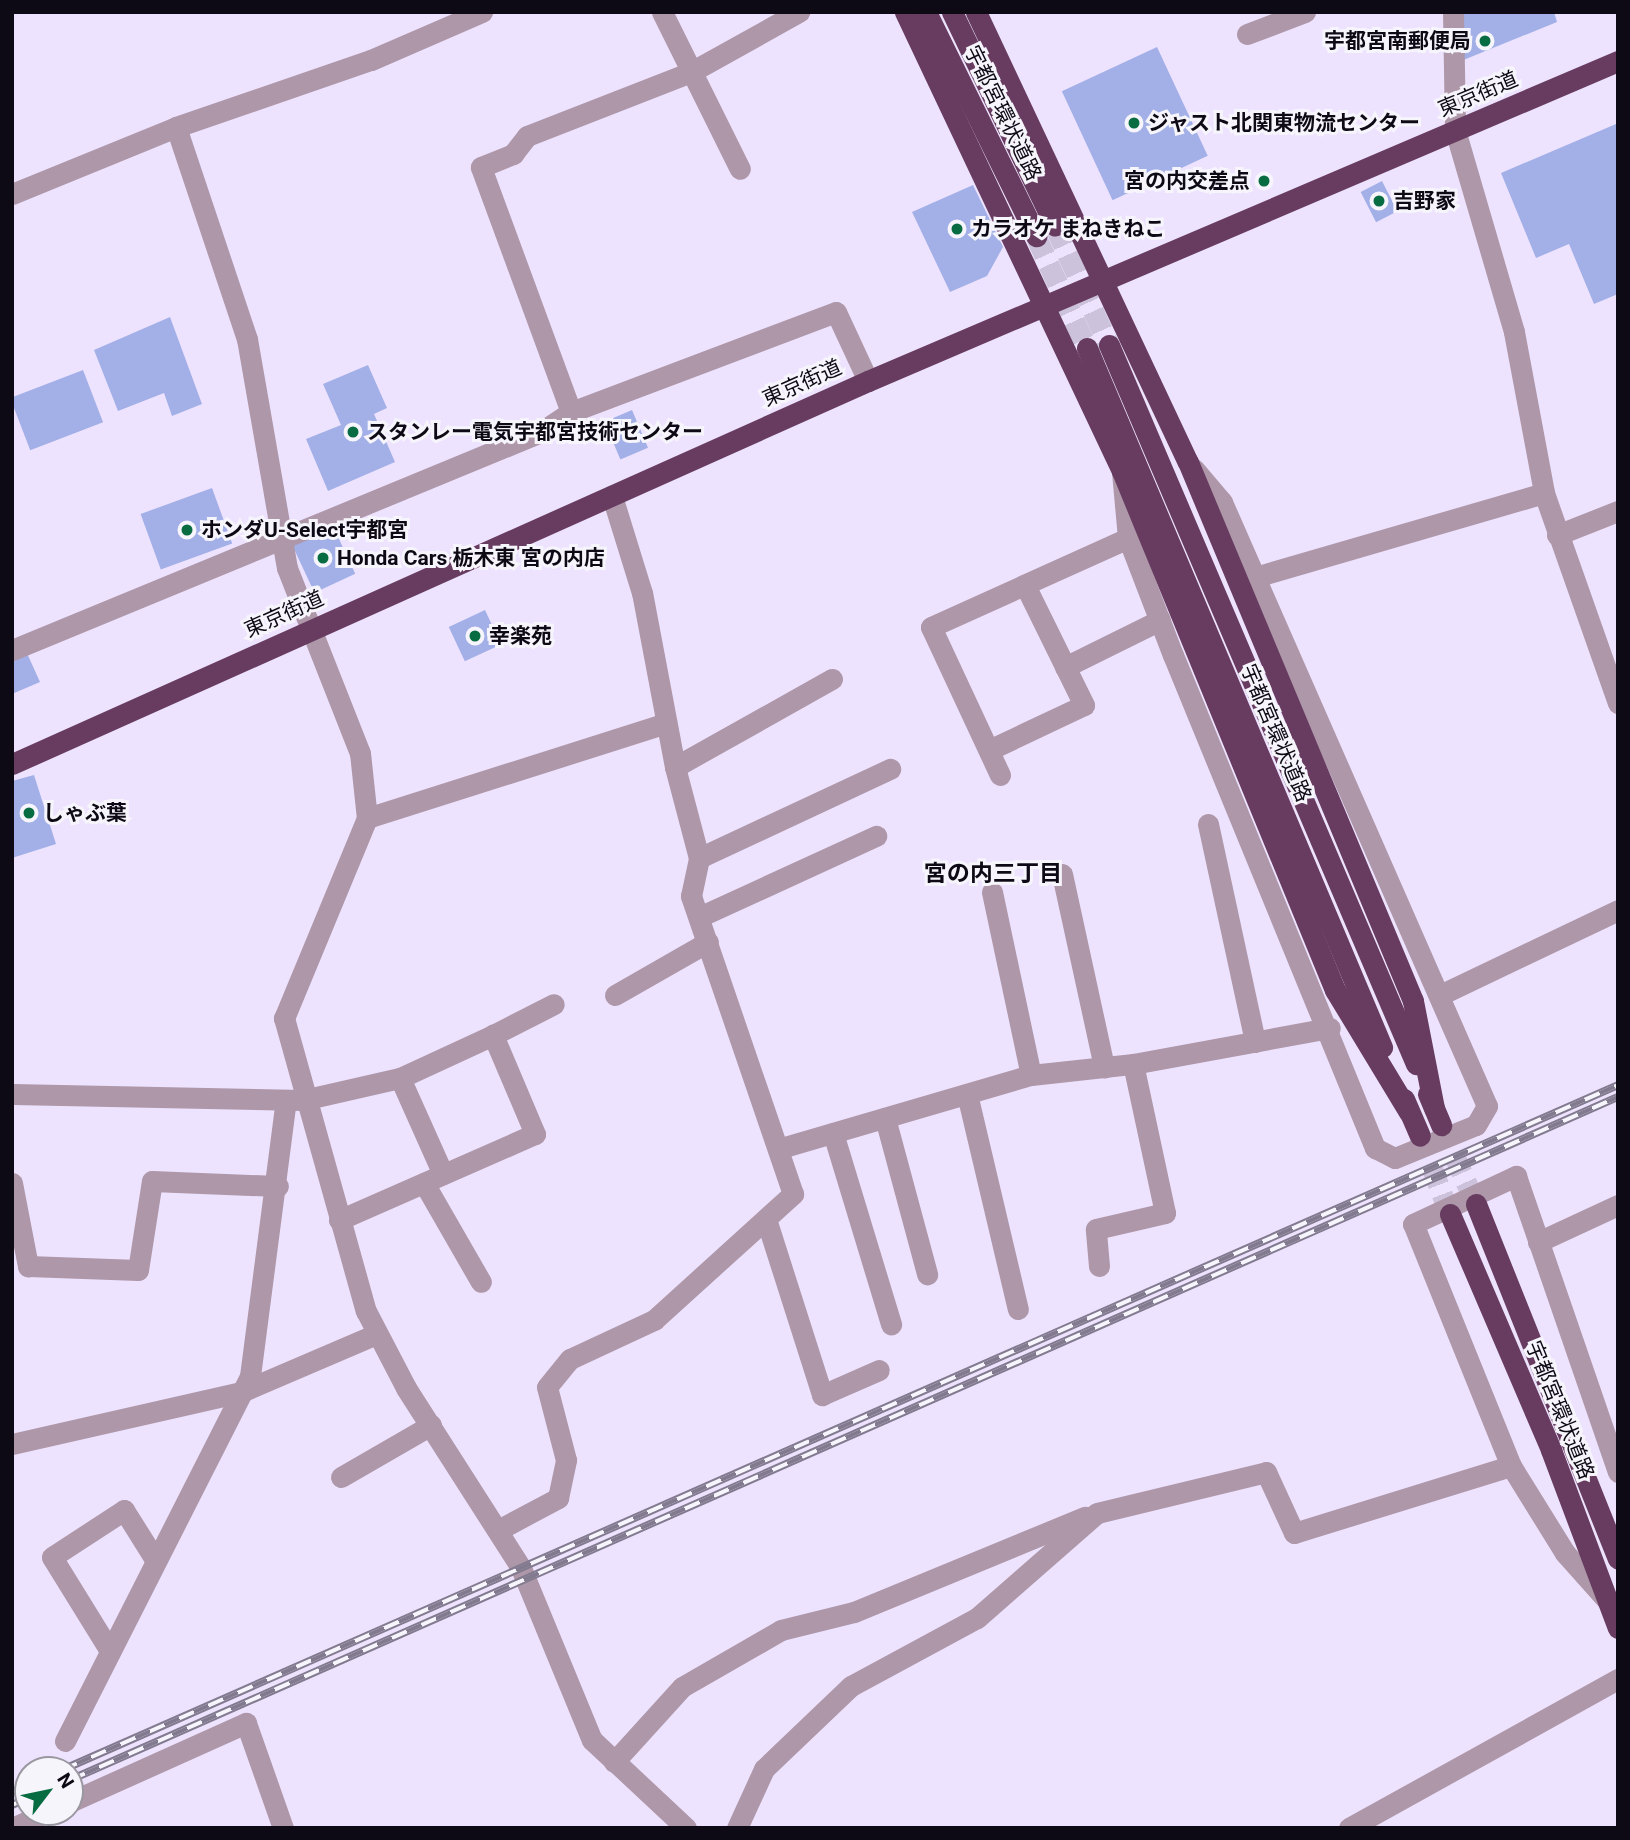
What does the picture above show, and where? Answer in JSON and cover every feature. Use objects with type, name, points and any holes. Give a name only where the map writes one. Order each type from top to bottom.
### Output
[{"type":"highway","points":[[905,12],[1122,471],[1335,990],[1409,1112]]},
{"type":"highway","name":"宇都宮環状道路","points":[[926,12],[1046,231],[953,12]]},
{"type":"highway","points":[[976,12],[1105,279],[1188,462]]},
{"type":"highway","name":"東京街道","points":[[12,764],[868,381],[1618,61]]},
{"type":"highway","name":"宇都宮環状道路","points":[[1109,345],[1437,1116],[1413,1001],[1188,462]]},
{"type":"highway","name":"宇都宮環状道路","points":[[1087,348],[1420,1136]]},
{"type":"highway","name":"宇都宮環状道路","points":[[1476,1204],[1618,1559]]},
{"type":"highway","name":"宇都宮環状道路","points":[[1450,1214],[1551,1450],[1618,1628]]},
{"type":"street","points":[[12,194],[176,127],[371,60],[482,12]]},
{"type":"street","points":[[662,12],[740,169]]},
{"type":"street","points":[[570,412],[481,167],[513,154],[527,136],[691,72],[799,12]]},
{"type":"street","points":[[1247,34],[1305,12]]},
{"type":"street","points":[[1453,12],[1455,130],[1514,332],[1544,493],[1617,700]]},
{"type":"street","points":[[176,127],[247,339],[282,538],[310,630],[360,753],[367,818],[284,1018],[294,1100],[339,1220],[376,1334],[431,1425],[500,1529],[538,1602],[592,1740],[614,1762],[659,1821],[686,1828]]},
{"type":"street","points":[[12,650],[541,432],[570,412],[836,312],[868,381]]},
{"type":"street","points":[[1122,471],[1128,538],[1160,621],[1330,1028],[1375,1148],[1395,1158],[1476,1125],[1487,1105],[1222,502],[1188,462]]},
{"type":"street","points":[[1255,577],[1544,493]]},
{"type":"street","points":[[500,1529],[558,1498],[566,1460],[547,1387],[562,1368],[570,1359],[654,1320],[793,1194],[781,1148],[691,896],[699,858],[675,767],[642,593],[612,496]]},
{"type":"street","points":[[1557,535],[1618,511]]},
{"type":"street","points":[[1000,775],[931,627],[1128,538]]},
{"type":"street","points":[[989,750],[1084,705],[1025,584]]},
{"type":"street","points":[[1065,667],[1160,621]]},
{"type":"street","points":[[675,767],[832,679]]},
{"type":"street","points":[[367,818],[666,723]]},
{"type":"street","points":[[699,858],[890,769]]},
{"type":"street","points":[[1208,824],[1255,1042]]},
{"type":"street","points":[[699,917],[876,836]]},
{"type":"street","points":[[1062,874],[1104,1067]]},
{"type":"street","points":[[992,892],[1031,1075]]},
{"type":"street","points":[[1440,995],[1618,910]]},
{"type":"street","points":[[615,995],[708,942]]},
{"type":"street","points":[[12,1094],[294,1100],[400,1078],[554,1004]]},
{"type":"street","points":[[781,1148],[1031,1075],[1133,1064],[1330,1028]]},
{"type":"street","points":[[339,1220],[535,1134],[493,1035]]},
{"type":"street","points":[[1099,1266],[1096,1229],[1165,1213],[1133,1064]]},
{"type":"street","points":[[400,1078],[433,1179],[481,1282]]},
{"type":"street","points":[[967,1094],[1018,1310]]},
{"type":"street","points":[[65,1741],[250,1376],[278,1186],[294,1100]]},
{"type":"street","points":[[885,1118],[927,1274]]},
{"type":"street","points":[[833,1133],[891,1324]]},
{"type":"street","points":[[1610,1604],[1565,1553],[1511,1466],[1413,1224],[1516,1176],[1618,1472]]},
{"type":"street","points":[[12,1183],[28,1266],[138,1270],[152,1181],[278,1186]]},
{"type":"street","points":[[1538,1242],[1618,1205]]},
{"type":"street","points":[[766,1219],[822,1395],[879,1370]]},
{"type":"street","points":[[12,1444],[241,1392],[376,1334]]},
{"type":"street","points":[[341,1477],[431,1425]]},
{"type":"street","points":[[614,1762],[682,1687],[781,1630],[854,1612],[1097,1513],[1266,1472],[1294,1533],[1511,1466]]},
{"type":"street","points":[[110,1651],[52,1557],[124,1510],[156,1561]]},
{"type":"street","points":[[737,1828],[765,1769],[851,1686],[977,1618],[1097,1513]]},
{"type":"street","points":[[1349,1828],[1618,1679]]},
{"type":"street","points":[[84,1796],[246,1723],[283,1828]]},
{"type":"building","name":"宇都宮南郵便局","points":[[1459,12],[1554,12],[1557,22],[1461,61]]},
{"type":"building","name":"ジャスト北関東物流センター","points":[[1157,47],[1208,156],[1113,200],[1062,91]]},
{"type":"building","points":[[1616,124],[1618,294],[1594,304],[1569,244],[1536,258],[1501,173]]},
{"type":"building","name":"吉野家","points":[[1382,181],[1397,211],[1376,222],[1361,192]]},
{"type":"building","name":"カラオケ まねきねこ","points":[[973,185],[1003,247],[987,276],[950,292],[912,212]]},
{"type":"building","points":[[170,317],[202,404],[172,416],[164,393],[118,411],[94,350]]},
{"type":"building","name":"スタンレー電気宇都宮技術センター","points":[[368,365],[387,408],[374,414],[395,462],[328,491],[306,439],[341,425],[323,384]]},
{"type":"building","points":[[83,370],[103,422],[30,450],[12,397]]},
{"type":"building","points":[[632,410],[648,448],[620,459],[604,422]]},
{"type":"building","name":"ホンダU-Select宇都宮","points":[[212,488],[232,543],[161,569],[141,514]]},
{"type":"building","name":"Honda Cars 栃木東 宮の内店","points":[[332,524],[355,574],[314,593],[291,543]]},
{"type":"building","name":"幸楽苑","points":[[485,610],[501,644],[465,661],[449,627]]},
{"type":"building","points":[[26,651],[40,682],[12,694],[12,657]]},
{"type":"building","name":"しゃぶ葉","points":[[34,775],[56,844],[12,858],[12,781]]},
{"type":"tunnel","points":[[1055,226],[1109,345]]},
{"type":"tunnel","points":[[1036,236],[1087,348]]},
{"type":"tunnel","points":[[1441,1125],[1476,1204]]},
{"type":"tunnel","points":[[1420,1136],[1450,1214]]},
{"type":"railway","points":[[84,1760],[1618,1085]]},
{"type":"railway","points":[[84,1774],[1618,1097]]},
{"type":"place","name":"宇都宮南郵便局","points":[[1485,41]]},
{"type":"place","name":"ジャスト北関東物流センター","points":[[1134,123]]},
{"type":"place","name":"宮の内交差点","points":[[1264,181]]},
{"type":"place","name":"吉野家","points":[[1379,201]]},
{"type":"place","name":"カラオケ まねきねこ","points":[[957,229]]},
{"type":"place","name":"スタンレー電気宇都宮技術センター","points":[[353,432]]},
{"type":"place","name":"ホンダU-Select宇都宮","points":[[187,530]]},
{"type":"place","name":"Honda Cars 栃木東 宮の内店","points":[[323,558]]},
{"type":"place","name":"幸楽苑","points":[[475,636]]},
{"type":"place","name":"しゃぶ葉","points":[[29,813]]},
{"type":"district","name":"宮の内三丁目","points":[[993,874]]}]
